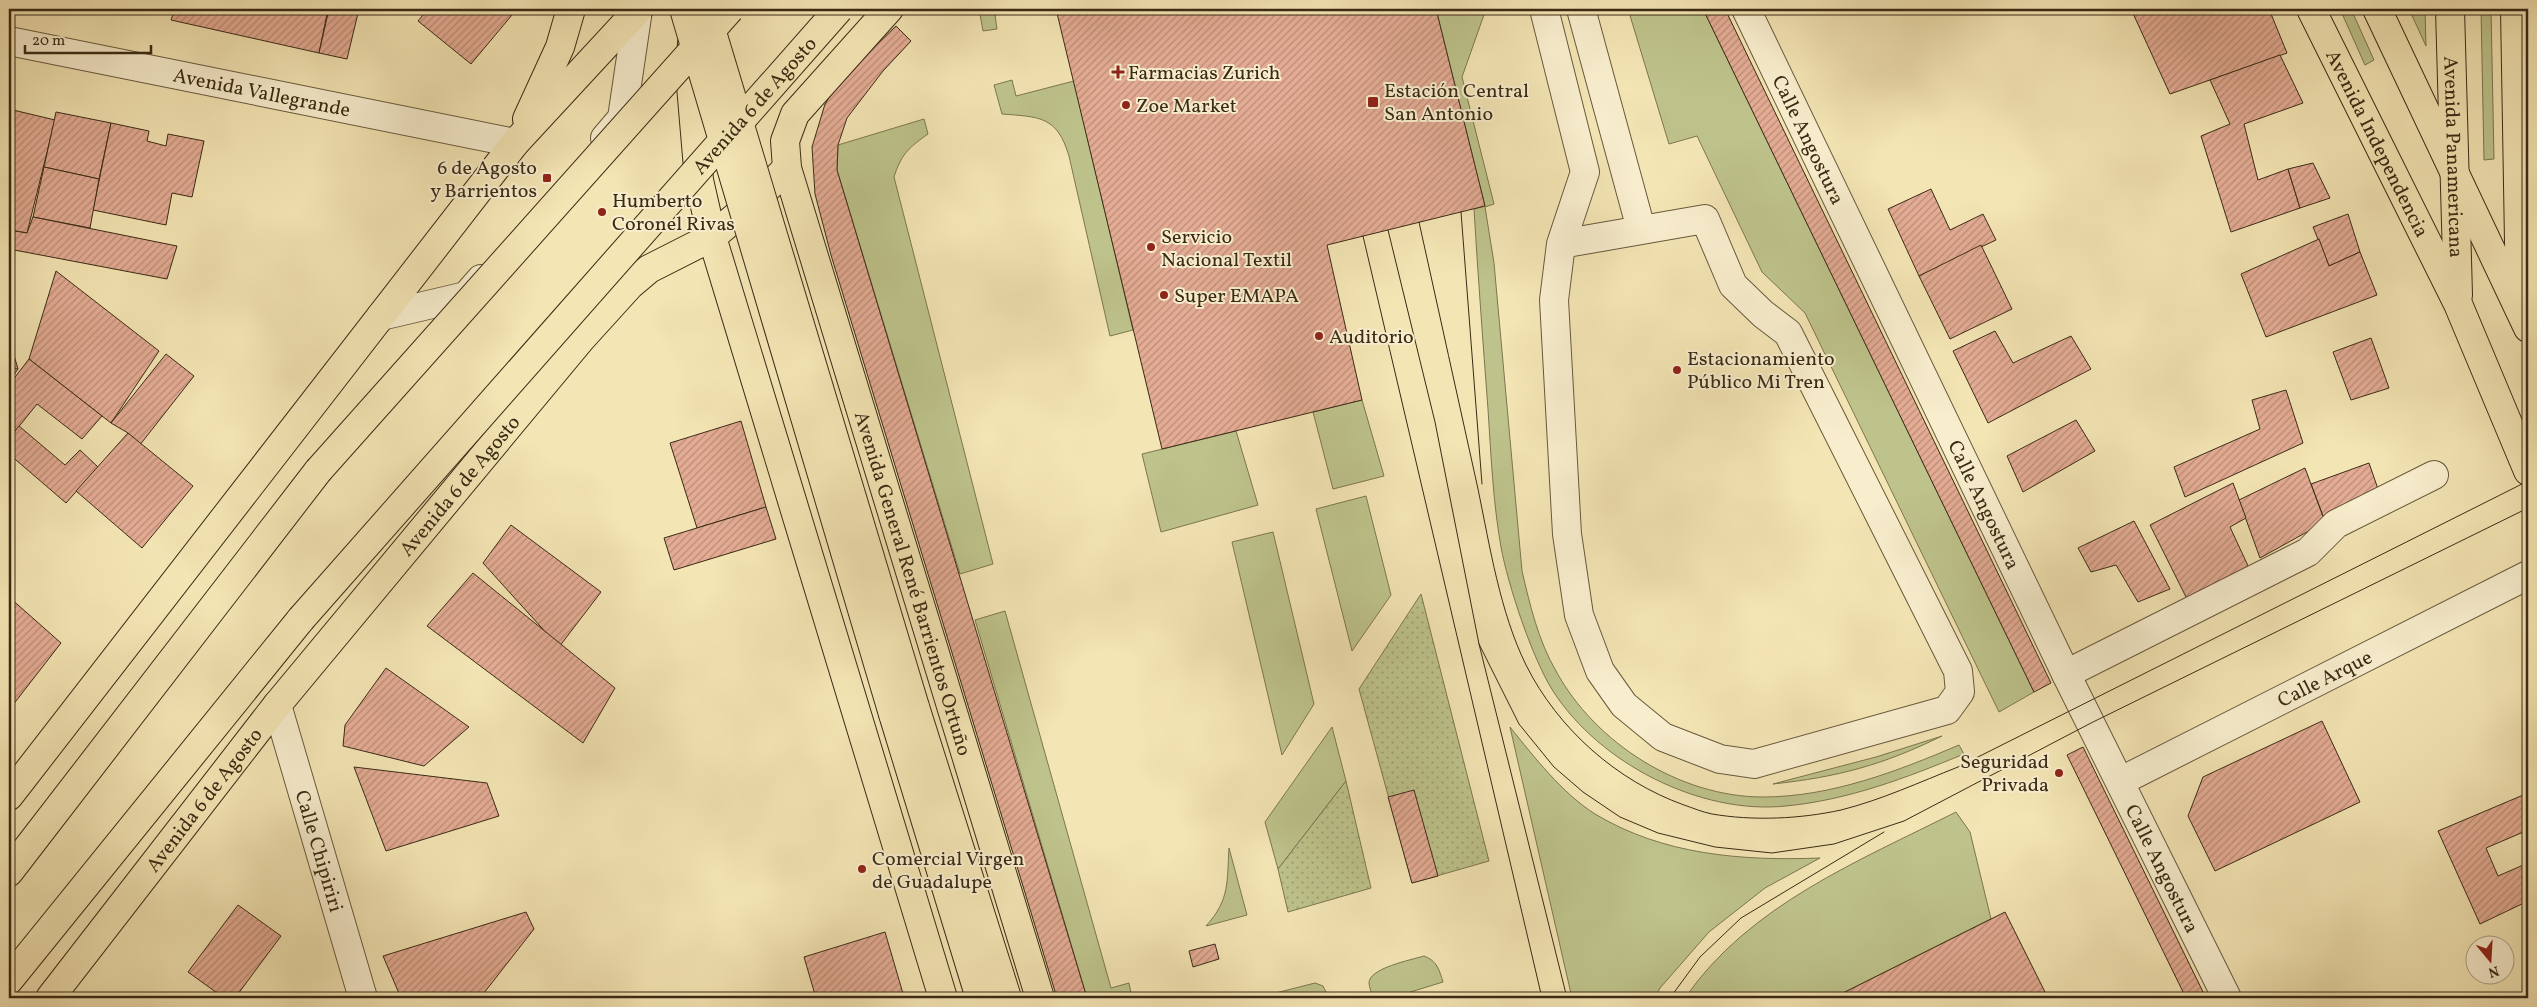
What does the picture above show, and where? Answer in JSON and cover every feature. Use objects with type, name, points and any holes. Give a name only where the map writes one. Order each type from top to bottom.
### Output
[{"type":"main road","points":[[515,143],[560,48],[571,9]]},
{"type":"main road","points":[[9,796],[515,143],[638,9]]},
{"type":"main road","points":[[684,9],[904,711],[1007,998]]},
{"type":"main road","points":[[704,9],[904,711],[980,998]]},
{"type":"main road","points":[[704,9],[692,36],[690,74],[699,180],[712,237],[943,998]]},
{"type":"main road","points":[[9,872],[318,470],[730,9]]},
{"type":"main road","name":"Avenida 6 de Agosto","points":[[9,980],[301,619],[839,9]]},
{"type":"main road","name":"Avenida 6 de Agosto","points":[[50,998],[277,705],[581,339],[630,285],[649,269],[712,237],[752,203],[787,168],[785,141],[795,114],[889,9]]},
{"type":"main road","name":"Avenida Independencia","points":[[2311,9],[2458,304],[2528,471]]},
{"type":"main road","points":[[2377,9],[2453,173],[2524,319]]},
{"type":"main road","name":"Avenida Panamericana","points":[[2450,9],[2458,304]]},
{"type":"main road","points":[[2515,9],[2524,319]]},
{"type":"main road","name":"Avenida General René Barrientos Ortuño","points":[[787,168],[1040,998]]},
{"type":"street","points":[[382,316],[466,296],[622,118],[638,9]]},
{"type":"street","points":[[1544,9],[1585,172],[1561,244],[1554,300],[1567,534],[1579,615],[1600,671],[1624,706],[1663,737],[1720,759],[1754,764],[1947,710],[1960,692],[1958,671],[1788,333],[1763,314],[1733,285],[1705,218],[1561,244]]},
{"type":"street","points":[[1581,9],[1641,229]]},
{"type":"street","name":"Calle Angostura","points":[[1746,9],[2066,674],[2121,781],[2227,998]]},
{"type":"street","name":"Avenida Vallegrande","points":[[9,40],[515,143]]},
{"type":"street","points":[[2066,674],[2308,552],[2336,524],[2434,474]]},
{"type":"street","name":"Calle Arque","points":[[2121,781],[2528,576]]},
{"type":"street","name":"Calle Chipiriri","points":[[277,705],[363,998]]},
{"type":"green space","points":[[979,9],[1019,9],[995,15],[997,29],[983,31]]},
{"type":"green space","points":[[1436,9],[1486,9],[1462,77],[1494,204],[1485,207],[1494,263],[1522,571],[1539,635],[1556,671],[1573,697],[1593,721],[1617,743],[1643,761],[1671,776],[1701,787],[1732,795],[1763,797],[1814,793],[1864,781],[1959,745],[1964,754],[1876,787],[1832,799],[1786,806],[1753,807],[1720,802],[1687,793],[1655,779],[1624,761],[1597,741],[1573,717],[1553,691],[1529,641],[1509,581],[1501,547],[1493,478],[1474,209],[1485,206]]},
{"type":"green space","points":[[1628,9],[1703,9],[2034,692],[1999,712],[1805,313],[1762,272],[1697,136],[1669,144]]},
{"type":"green space","points":[[2340,9],[2351,9],[2374,60],[2365,65]]},
{"type":"green space","points":[[2409,9],[2425,9],[2426,46]]},
{"type":"green space","points":[[2481,9],[2491,9],[2494,159],[2484,160]]},
{"type":"green space","points":[[1012,80],[1016,96],[1074,81],[1133,330],[1110,336],[1069,156],[1059,133],[1053,126],[1037,118],[1002,114],[994,85]]},
{"type":"green space","points":[[924,119],[928,134],[906,153],[899,163],[894,177],[993,564],[960,574],[837,170],[838,145]]},
{"type":"green space","points":[[1362,400],[1384,476],[1333,489],[1313,412]]},
{"type":"green space","points":[[1236,431],[1258,505],[1161,532],[1142,454]]},
{"type":"green space","points":[[1366,496],[1391,595],[1352,651],[1316,509]]},
{"type":"green space","points":[[1273,532],[1314,704],[1282,755],[1232,542]]},
{"type":"green space","points":[[1421,594],[1489,861],[1412,883],[1359,689]]},
{"type":"green space","points":[[1005,611],[1111,988],[1129,983],[1132,998],[1087,998],[975,620]]},
{"type":"green space","points":[[1332,727],[1346,781],[1278,869],[1265,822]]},
{"type":"green space","points":[[1510,727],[1549,774],[1571,796],[1595,814],[1621,828],[1648,839],[1704,852],[1761,858],[1820,858],[1765,888],[1709,932],[1660,988],[1655,998],[1572,998]]},
{"type":"green space","points":[[1942,736],[1900,755],[1860,768],[1819,778],[1773,784],[1876,757]]},
{"type":"green space","points":[[1346,781],[1371,888],[1288,912],[1278,869]]},
{"type":"green space","points":[[1956,812],[1970,832],[1991,919],[1833,998],[1685,998],[1711,965],[1773,911],[1808,888]]},
{"type":"green space","points":[[1229,848],[1247,915],[1206,926],[1214,917],[1226,890]]},
{"type":"green space","points":[[1424,956],[1432,960],[1437,966],[1443,982],[1391,998],[1373,998],[1369,983],[1376,973],[1392,965]]},
{"type":"green space","points":[[1315,983],[1323,986],[1329,998],[1264,998],[1268,995]]},
{"type":"building","points":[[175,9],[328,9],[319,53],[171,20]]},
{"type":"building","points":[[329,9],[359,9],[347,59],[319,53]]},
{"type":"building","points":[[428,9],[517,9],[471,64],[418,21]]},
{"type":"building","name":"Estación Central San Antonio","points":[[1056,9],[1436,9],[1485,206],[1327,245],[1362,400],[1162,449]]},
{"type":"building","points":[[1703,9],[1725,9],[2051,683],[2034,692]]},
{"type":"building","points":[[2131,9],[2269,9],[2287,53],[2170,94]]},
{"type":"building","points":[[896,26],[911,41],[883,71],[847,118],[838,145],[837,170],[1087,998],[1057,998],[831,255],[815,194],[812,147],[825,104],[841,79]]},
{"type":"building","points":[[2280,55],[2303,103],[2244,124],[2258,180],[2288,169],[2300,208],[2231,232],[2201,136],[2230,124],[2210,80]]},
{"type":"building","points":[[9,109],[55,120],[27,233],[9,230]]},
{"type":"building","points":[[56,112],[111,123],[99,179],[44,167]]},
{"type":"building","points":[[111,123],[149,131],[147,141],[166,146],[168,134],[204,141],[192,197],[172,193],[166,225],[93,210]]},
{"type":"building","points":[[2313,163],[2330,198],[2300,208],[2288,169]]},
{"type":"building","points":[[44,167],[99,179],[90,228],[33,217]]},
{"type":"building","points":[[1931,189],[1950,230],[1983,214],[1996,240],[1919,276],[1888,209]]},
{"type":"building","points":[[2348,214],[2360,252],[2329,266],[2313,227]]},
{"type":"building","points":[[33,217],[177,246],[167,279],[9,249],[9,230],[27,233]]},
{"type":"building","points":[[2319,239],[2329,266],[2360,252],[2377,295],[2266,337],[2241,274]]},
{"type":"building","points":[[1981,245],[2012,309],[1950,339],[1919,276]]},
{"type":"building","points":[[56,271],[159,351],[111,423],[29,359]]},
{"type":"building","points":[[1995,331],[2013,363],[2071,336],[2091,369],[1988,423],[1953,351]]},
{"type":"building","points":[[9,338],[18,369],[9,371]]},
{"type":"building","points":[[2371,338],[2389,388],[2351,400],[2333,352]]},
{"type":"building","points":[[166,354],[194,376],[139,446],[128,433],[111,423]]},
{"type":"building","points":[[29,359],[102,416],[82,439],[37,404],[9,439],[9,385]]},
{"type":"building","points":[[9,368],[18,369],[9,382]]},
{"type":"building","points":[[2286,390],[2303,443],[2185,497],[2174,467],[2260,429],[2252,400]]},
{"type":"building","points":[[2076,420],[2095,451],[2023,492],[2007,456]]},
{"type":"building","points":[[741,421],[766,507],[697,528],[670,443]]},
{"type":"building","points":[[19,426],[65,465],[80,450],[98,467],[66,503],[9,454],[9,439]]},
{"type":"building","points":[[128,433],[193,486],[142,548],[76,491]]},
{"type":"building","points":[[2369,463],[2378,489],[2323,516],[2311,484]]},
{"type":"building","points":[[2305,468],[2325,522],[2260,558],[2239,500]]},
{"type":"building","points":[[2233,483],[2246,518],[2230,527],[2249,568],[2188,601],[2150,525]]},
{"type":"building","points":[[766,507],[776,539],[674,570],[664,538]]},
{"type":"building","points":[[2134,521],[2170,589],[2138,602],[2116,565],[2091,572],[2078,548]]},
{"type":"building","points":[[511,525],[601,592],[559,647],[483,563]]},
{"type":"building","points":[[473,573],[615,688],[583,743],[427,626]]},
{"type":"building","points":[[9,597],[61,643],[9,710]]},
{"type":"building","points":[[386,668],[469,727],[424,766],[343,746],[345,725]]},
{"type":"building","points":[[2322,721],[2360,802],[2215,871],[2188,816],[2203,777]]},
{"type":"building","points":[[2083,747],[2206,998],[2186,998],[2067,755]]},
{"type":"building","points":[[354,767],[487,783],[499,816],[386,851]]},
{"type":"building","points":[[1414,790],[1438,876],[1412,883],[1388,797]]},
{"type":"building","points":[[2528,793],[2528,830],[2486,848],[2498,876],[2528,863],[2528,901],[2480,924],[2438,831]]},
{"type":"building","points":[[238,905],[281,936],[235,998],[224,998],[188,972]]},
{"type":"building","points":[[526,912],[534,929],[480,998],[401,998],[383,956]]},
{"type":"building","points":[[2005,912],[2048,998],[1833,998]]},
{"type":"building","points":[[885,932],[904,997],[816,998],[804,957]]},
{"type":"building","points":[[1215,944],[1219,959],[1193,967],[1189,951]]},
{"type":"tram line","points":[[1461,212],[1482,484]]},
{"type":"tram line","points":[[1419,222],[1497,579],[1509,623],[1526,665],[1539,688],[1555,710],[1572,731],[1592,750],[1613,767],[1659,795],[1708,813],[1744,818],[1809,815],[1856,806],[1915,785],[1958,767],[2528,481]]},
{"type":"tram line","points":[[1388,230],[1435,422],[1479,644],[1567,998]]},
{"type":"tram line","points":[[1363,236],[1542,998]]},
{"type":"tram line","points":[[1479,644],[1519,724],[1554,767],[1583,792],[1620,817],[1658,833],[1715,847],[1772,853],[1834,844],[1904,821],[2091,723],[2528,508]]},
{"type":"tram line","points":[[1670,998],[1700,957],[1741,918],[1884,832]]},
{"type":"place","name":"Farmacias Zurich","points":[[1118,72]]},
{"type":"place","name":"Estación Central San Antonio","points":[[1373,102]]},
{"type":"place","name":"Zoe Market","points":[[1126,105]]},
{"type":"place","name":"6 de Agosto y Barrientos","points":[[547,178]]},
{"type":"place","name":"Humberto Coronel Rivas","points":[[602,212]]},
{"type":"place","name":"Servicio Nacional Textil","points":[[1151,247]]},
{"type":"place","name":"Super EMAPA","points":[[1164,295]]},
{"type":"place","name":"Auditorio","points":[[1319,336]]},
{"type":"place","name":"Estacionamiento Público Mi Tren","points":[[1677,370]]},
{"type":"place","name":"Seguridad Privada","points":[[2059,773]]},
{"type":"place","name":"Comercial Virgen de Guadalupe","points":[[862,869]]}]
